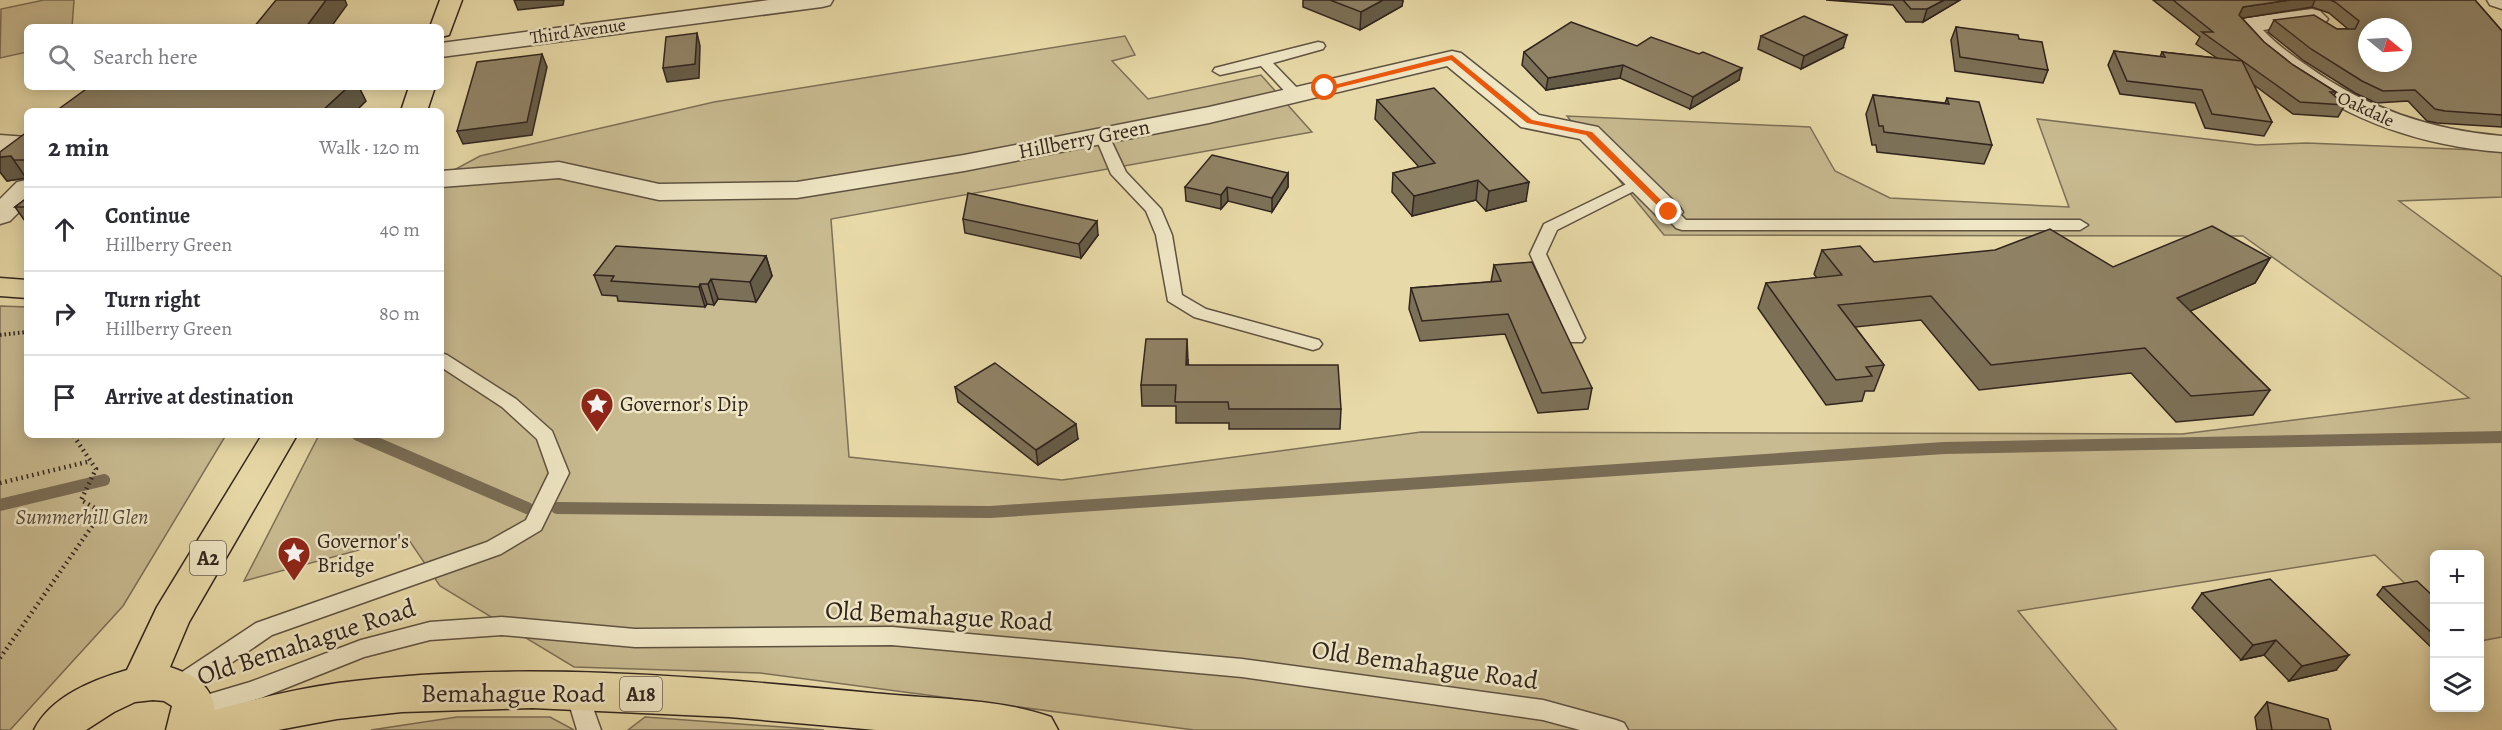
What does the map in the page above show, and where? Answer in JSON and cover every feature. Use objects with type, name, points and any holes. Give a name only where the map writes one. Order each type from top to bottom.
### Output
[{"type":"main road","points":[[443,24],[451,0]]},
{"type":"main road","points":[[415,108],[421,90]]},
{"type":"main road","points":[[0,287],[24,289]]},
{"type":"main road","name":"A2","points":[[182,708],[171,618],[278,438]]},
{"type":"main road","name":"Bemahague Road","points":[[56,730],[88,704],[115,691],[182,708],[247,718],[308,705],[435,690],[576,690],[803,704],[1036,730]]},
{"type":"street","name":"Third Avenue","points":[[444,50],[822,0]]},
{"type":"street","points":[[2290,0],[2339,34]]},
{"type":"street","points":[[2498,0],[2502,2]]},
{"type":"street","name":"Oakdale","points":[[2312,16],[2247,25],[2255,39],[2312,82],[2367,114],[2423,132],[2502,144]]},
{"type":"street","name":"Hillberry Green","points":[[444,180],[486,174],[559,170],[659,192],[797,190],[964,163],[1102,136],[1296,95],[1452,58],[1530,121],[1589,133],[1669,212]]},
{"type":"street","points":[[0,143],[24,145]]},
{"type":"street","points":[[0,215],[24,191]]},
{"type":"lane","points":[[1220,71],[1318,46]]},
{"type":"lane","points":[[1264,61],[1296,95]]},
{"type":"lane","points":[[1102,136],[1119,174],[1153,209],[1164,235],[1174,297],[1200,313],[1313,344]]},
{"type":"lane","points":[[1576,338],[1538,254],[1550,227],[1571,214],[1640,183]]},
{"type":"lane","points":[[1669,212],[1682,225],[2080,225]]},
{"type":"lane","points":[[182,708],[264,629],[494,548],[534,525],[559,473],[545,435],[509,403],[444,361]]},
{"type":"lane","name":"Old Bemahague Road","points":[[182,708],[273,684],[361,649],[430,632],[502,626],[635,638],[892,636],[1242,668],[1543,710],[1616,730]]},
{"type":"lane","points":[[576,690],[589,730]]},
{"type":"path","points":[[0,335],[24,332]]},
{"type":"path","points":[[0,658],[102,512],[81,500],[96,469],[75,438]]},
{"type":"path","points":[[0,483],[91,461]]},
{"type":"green space","points":[[44,0],[74,0],[72,24],[24,24],[24,53],[0,58],[1,9]]},
{"type":"green space","points":[[1125,36],[1135,55],[1112,61],[1148,99],[1261,75],[1312,132],[831,219],[849,457],[1062,480],[1421,432],[2182,434],[2469,398],[2243,236],[1664,235],[1567,116],[1810,127],[1835,171],[1890,198],[2069,207],[2037,119],[2257,145],[2307,143],[2502,151],[2502,197],[2399,201],[2502,277],[2502,637],[2484,640],[2484,550],[2430,550],[2430,607],[2375,555],[2018,611],[2117,730],[1194,730],[760,673],[574,667],[440,586],[407,537],[244,581],[317,438],[444,438],[444,175],[480,156],[714,102]]},
{"type":"green space","name":"Summerhill Glen","points":[[0,306],[24,307],[24,438],[224,438],[123,606],[10,730],[0,730]]},
{"type":"green space","points":[[457,717],[550,717],[574,730],[371,730]]},
{"type":"green space","points":[[645,717],[824,730],[628,730]]},
{"type":"building","points":[[276,0],[326,0],[308,24],[256,24]]},
{"type":"building","points":[[1330,0],[1383,0],[1361,12]]},
{"type":"building","points":[[1903,0],[1944,0],[1927,9],[1911,9]]},
{"type":"building","points":[[2173,0],[2290,0],[2243,7],[2239,15],[2264,42],[2293,65],[2336,92],[2330,92],[2345,105],[2300,102],[2202,32],[2213,32]]},
{"type":"building","points":[[2330,0],[2475,0],[2502,31],[2502,115],[2435,109],[2415,90],[2383,91],[2362,81],[2311,49],[2274,20],[2314,15],[2337,29],[2355,29],[2358,23],[2358,72],[2412,72],[2412,18],[2358,18],[2358,20]]},
{"type":"building","points":[[1804,16],[1847,35],[1804,56],[1761,36]]},
{"type":"building","points":[[1571,22],[1637,46],[1651,37],[1699,54],[1703,52],[1742,68],[1693,97],[1623,65],[1548,78],[1524,52]]},
{"type":"building","points":[[1956,27],[2018,35],[2019,39],[2042,42],[2048,70],[1960,57]]},
{"type":"building","points":[[697,33],[695,64],[663,68],[666,37]]},
{"type":"building","points":[[2114,51],[2165,57],[2162,52],[2242,61],[2272,122],[2212,114],[2202,90],[2127,81]]},
{"type":"building","points":[[542,54],[527,122],[457,131],[477,62]]},
{"type":"building","points":[[1434,88],[1529,182],[1489,191],[1478,180],[1414,196],[1393,173],[1435,163],[1377,100]]},
{"type":"building","points":[[85,90],[345,90],[325,108],[60,108]]},
{"type":"building","points":[[1873,95],[1949,104],[1947,98],[1979,102],[1992,145],[1884,132],[1883,126],[1879,126]]},
{"type":"building","points":[[24,134],[24,160],[14,160],[11,156],[0,157],[0,152]]},
{"type":"building","points":[[1212,155],[1288,173],[1272,198],[1227,187],[1221,195],[1185,187]]},
{"type":"building","points":[[968,193],[1097,221],[1079,244],[963,219]]},
{"type":"building","points":[[24,200],[24,207],[15,207]]},
{"type":"building","points":[[2212,226],[2270,258],[2177,298],[2270,390],[2191,396],[2145,348],[1991,365],[1931,296],[1838,305],[1884,365],[1866,367],[1872,376],[1836,380],[1766,283],[1842,275],[1822,250],[1860,246],[1874,262],[1995,250],[2050,229],[2113,267]]},
{"type":"building","points":[[616,246],[766,256],[750,282],[711,279],[708,284],[700,284],[699,287],[611,281],[614,276],[594,275]]},
{"type":"building","points":[[1532,262],[1592,388],[1542,393],[1508,314],[1422,321],[1411,288],[1501,281],[1494,265]]},
{"type":"building","points":[[1146,339],[1187,339],[1186,365],[1338,365],[1341,409],[1229,409],[1228,402],[1175,402],[1176,385],[1141,385]]},
{"type":"building","points":[[995,363],[1076,424],[1036,450],[955,387]]},
{"type":"building","points":[[2270,579],[2349,655],[2302,666],[2276,640],[2253,645],[2202,593]]},
{"type":"building","points":[[2417,581],[2430,593],[2430,631],[2383,587]]},
{"type":"building","points":[[2267,702],[2328,719],[2331,730],[2272,730]]},
{"type":"waterway","points":[[557,508],[990,512],[1944,448],[2502,437]]},
{"type":"waterway","points":[[365,438],[527,508]]},
{"type":"waterway","points":[[0,505],[104,480]]},
{"type":"place","name":"Governor's Dip","points":[[597,433]]},
{"type":"place","name":"Governor's Bridge","points":[[294,582]]},
{"type":"route","points":[[1325,88],[1452,58],[1491,92],[1530,121],[1589,133],[1669,212]]}]
